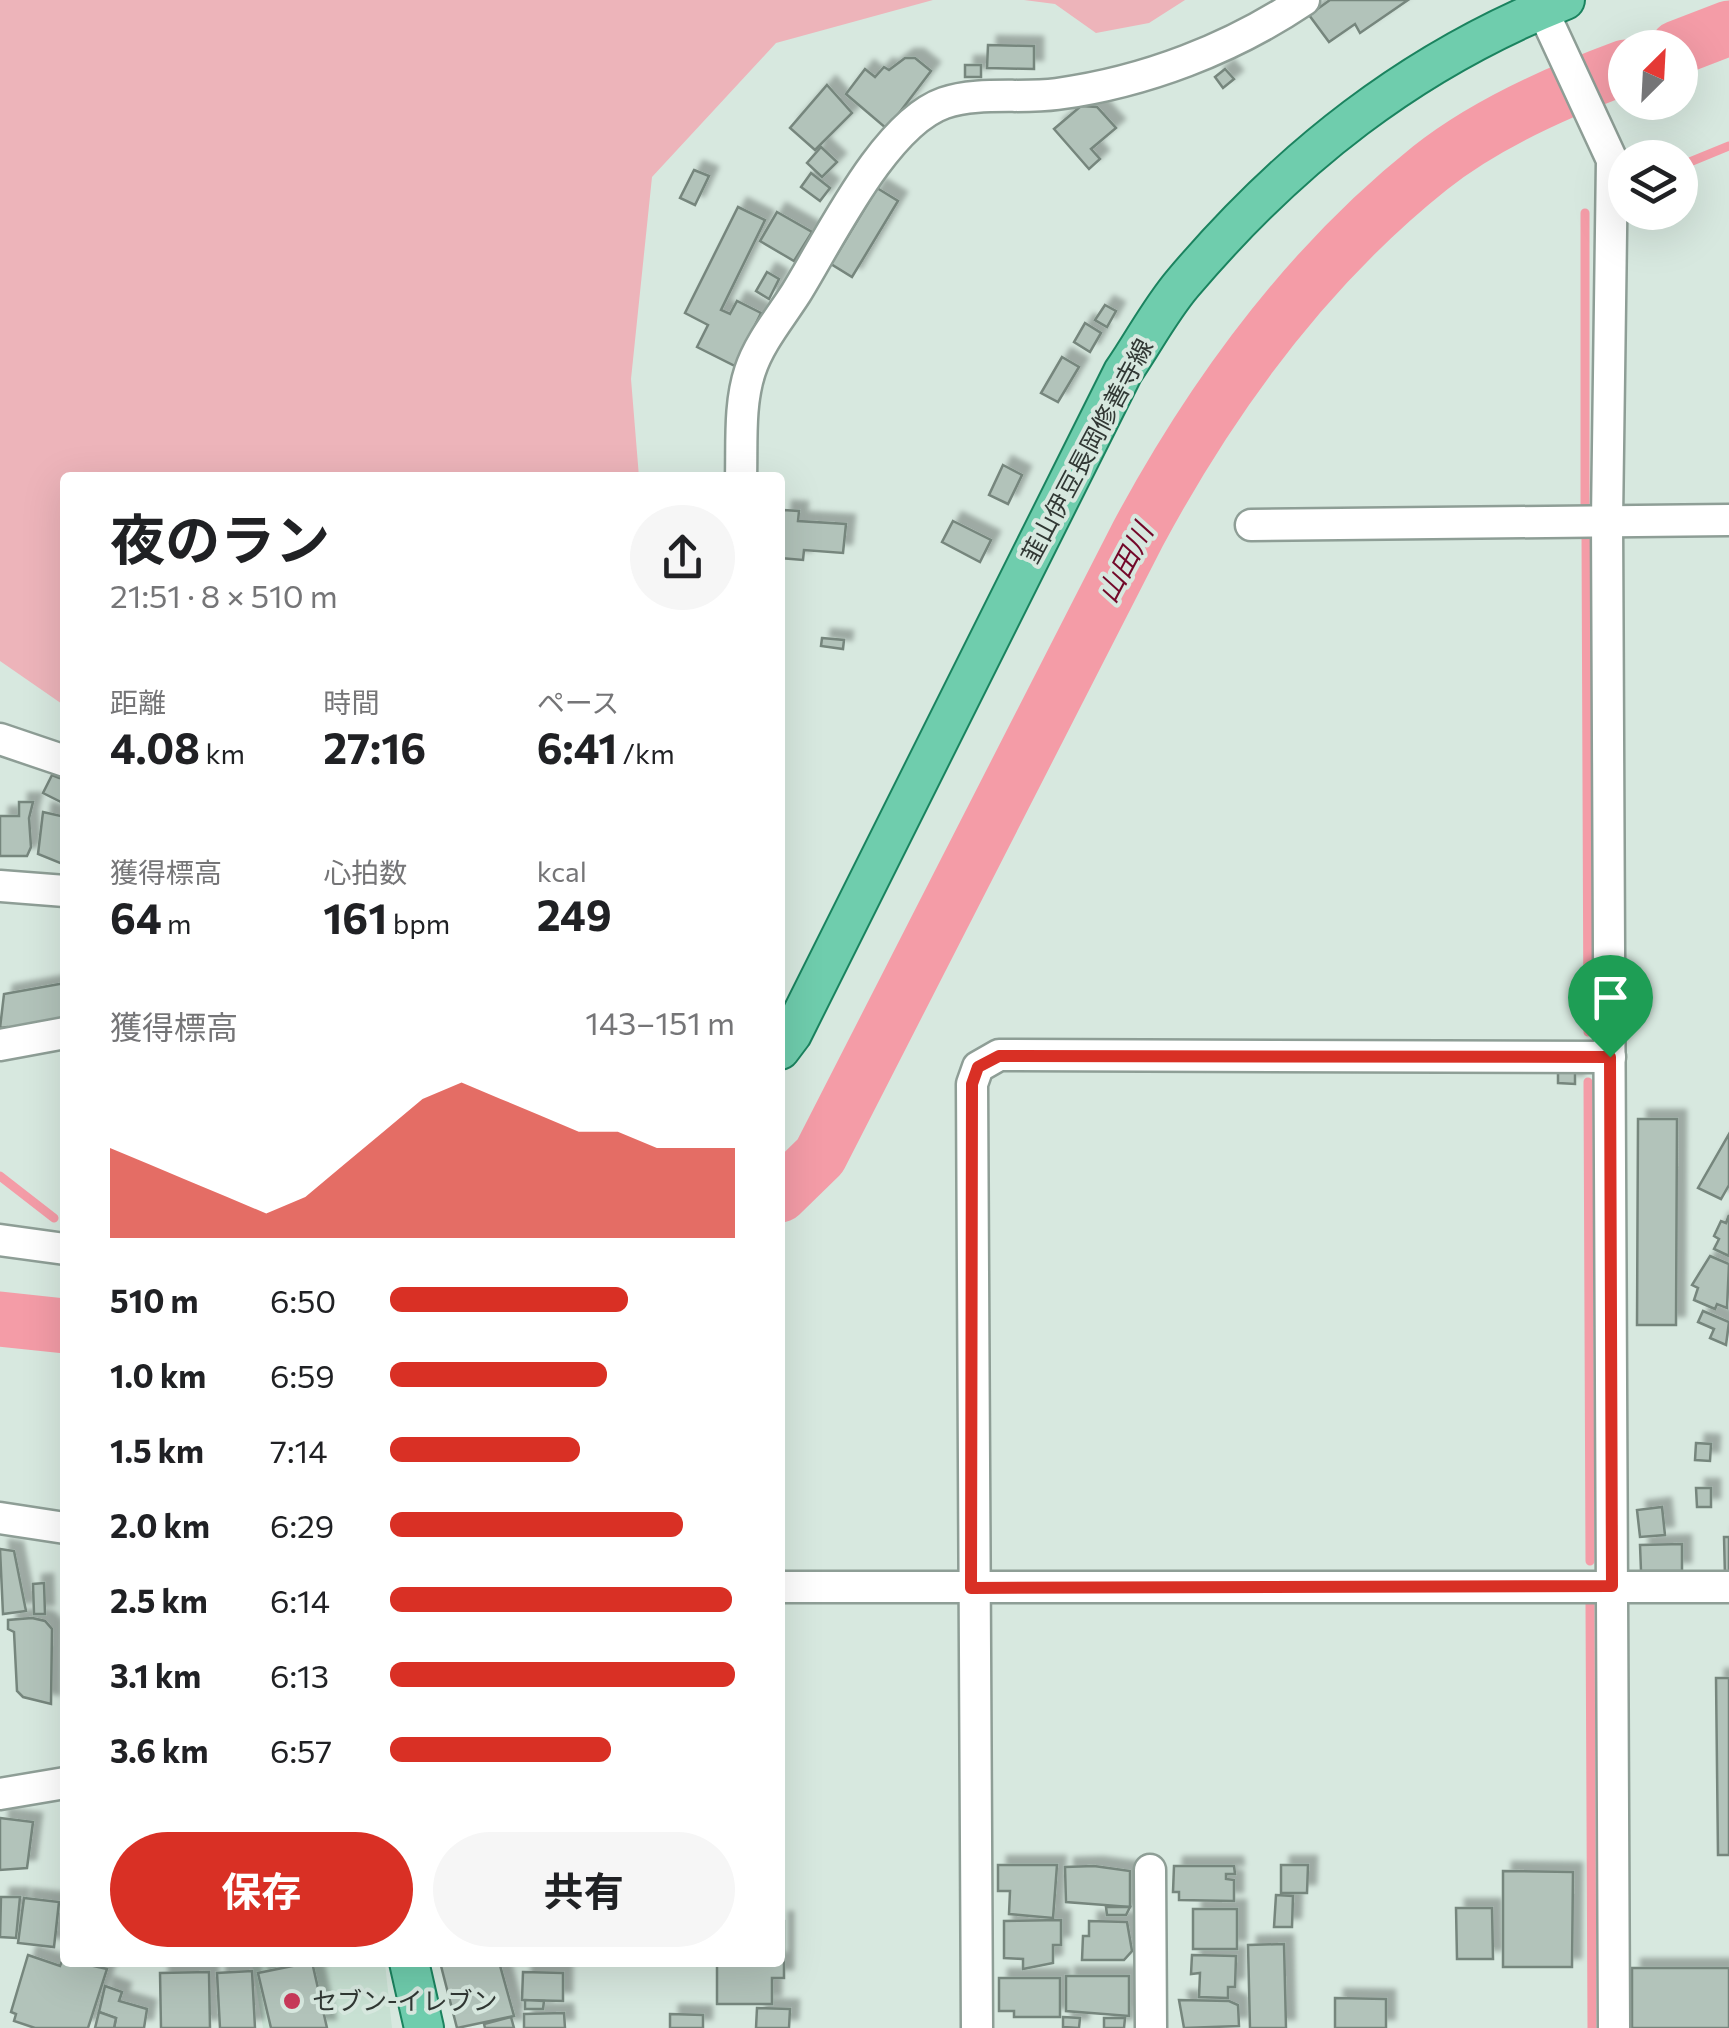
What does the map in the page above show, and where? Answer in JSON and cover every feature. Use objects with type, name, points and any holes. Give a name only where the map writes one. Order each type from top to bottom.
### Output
[{"type":"main road","name":"韮山伊豆長岡修善寺線","points":[[785,1043],[1123,372],[1181,286],[1298,165],[1381,95],[1546,3]]},
{"type":"main road","points":[[410,1967],[424,2028]]},
{"type":"street","points":[[741,472],[746,386],[759,351],[850,203],[887,151],[929,109],[949,101],[1054,94],[1115,84],[1248,36],[1304,0]]},
{"type":"street","points":[[1546,3],[1612,160],[1607,520],[1614,2028]]},
{"type":"street","points":[[1251,525],[1729,520]]},
{"type":"street","points":[[0,738],[60,760]]},
{"type":"street","points":[[0,886],[60,891]]},
{"type":"street","points":[[0,1044],[60,1033]]},
{"type":"street","points":[[977,2028],[971,1588],[972,1084],[978,1067],[987,1058],[1610,1057]]},
{"type":"street","points":[[0,1240],[60,1248]]},
{"type":"street","points":[[0,1518],[60,1527]]},
{"type":"street","points":[[785,1587],[1729,1587]]},
{"type":"street","points":[[0,1794],[60,1783]]},
{"type":"street","points":[[1150,1870],[1150,2028]]},
{"type":"shaded area","points":[[0,0],[933,0],[776,43],[652,177],[631,379],[639,472],[60,472],[60,703],[0,661]]},
{"type":"shaded area","points":[[1024,0],[1185,0],[1149,23],[1096,33],[1055,4]]},
{"type":"shaded area","points":[[253,1967],[385,1967],[392,2028],[263,2028]]},
{"type":"building","points":[[1330,0],[1408,0],[1360,33],[1355,24],[1329,42],[1309,15]]},
{"type":"building","points":[[988,45],[1034,46],[1034,69],[987,68]]},
{"type":"building","points":[[905,58],[915,58],[931,71],[887,129],[846,94],[865,69],[875,77],[884,67],[889,70]]},
{"type":"building","points":[[965,65],[981,65],[981,77],[965,77]]},
{"type":"building","points":[[1225,69],[1234,79],[1223,88],[1215,77]]},
{"type":"building","points":[[827,85],[852,113],[815,150],[790,128]]},
{"type":"building","points":[[1081,106],[1097,107],[1116,128],[1091,149],[1100,159],[1089,169],[1054,129]]},
{"type":"building","points":[[821,147],[837,162],[822,177],[807,163]]},
{"type":"building","points":[[694,170],[709,176],[695,205],[680,198]]},
{"type":"building","points":[[811,173],[830,188],[820,201],[801,187]]},
{"type":"building","points":[[877,188],[898,201],[852,277],[831,264]]},
{"type":"building","points":[[738,207],[765,220],[721,310],[730,314],[737,301],[761,313],[735,366],[697,347],[708,325],[685,313]]},
{"type":"building","points":[[777,212],[812,232],[794,261],[760,241]]},
{"type":"building","points":[[767,272],[779,279],[769,299],[756,291]]},
{"type":"building","points":[[1105,305],[1116,311],[1107,327],[1095,320]]},
{"type":"building","points":[[1085,323],[1101,333],[1090,352],[1074,342]]},
{"type":"building","points":[[1062,357],[1079,367],[1058,402],[1041,393]]},
{"type":"building","points":[[1003,465],[1022,475],[1008,504],[989,495]]},
{"type":"building","points":[[785,510],[799,511],[798,521],[846,524],[843,553],[804,550],[803,560],[785,558]]},
{"type":"building","points":[[953,521],[991,540],[980,562],[942,542]]},
{"type":"building","points":[[822,638],[844,640],[843,649],[821,646]]},
{"type":"building","points":[[52,775],[59,778],[60,802],[43,793]]},
{"type":"building","points":[[19,802],[33,802],[29,818],[31,847],[27,856],[0,856],[0,816],[19,816]]},
{"type":"building","points":[[43,812],[60,816],[60,863],[38,854]]},
{"type":"building","points":[[60,984],[60,1025],[11,1033],[7,1027],[0,1028],[4,994]]},
{"type":"building","points":[[1558,1071],[1575,1072],[1575,1084],[1558,1083]]},
{"type":"building","points":[[1638,1119],[1677,1119],[1676,1325],[1637,1325]]},
{"type":"building","points":[[1729,1134],[1729,1185],[1721,1199],[1698,1188]]},
{"type":"building","points":[[1729,1215],[1729,1256],[1714,1249],[1719,1239],[1714,1236],[1721,1221],[1726,1223]]},
{"type":"building","points":[[1710,1256],[1729,1264],[1727,1308],[1717,1304],[1715,1309],[1694,1300],[1698,1288],[1692,1285]]},
{"type":"building","points":[[1703,1311],[1729,1322],[1726,1345],[1710,1338],[1714,1329],[1698,1322]]},
{"type":"building","points":[[1696,1443],[1711,1444],[1710,1461],[1695,1460]]},
{"type":"building","points":[[1696,1488],[1711,1488],[1711,1507],[1697,1507]]},
{"type":"building","points":[[1662,1507],[1665,1535],[1640,1537],[1637,1510]]},
{"type":"building","points":[[1724,1537],[1729,1537],[1729,1577],[1725,1577]]},
{"type":"building","points":[[1682,1544],[1682,1571],[1641,1571],[1640,1545]]},
{"type":"building","points":[[0,1549],[14,1551],[26,1611],[3,1614]]},
{"type":"building","points":[[44,1583],[45,1614],[34,1614],[33,1584]]},
{"type":"building","points":[[8,1620],[45,1621],[52,1629],[51,1704],[23,1697],[17,1691],[14,1632],[8,1629]]},
{"type":"building","points":[[1716,1678],[1729,1678],[1729,1855],[1718,1855]]},
{"type":"building","points":[[0,1818],[33,1822],[27,1868],[0,1870]]},
{"type":"building","points":[[998,1865],[1057,1865],[1053,1918],[1009,1914],[1010,1891],[998,1891]]},
{"type":"building","points":[[1281,1865],[1308,1865],[1307,1893],[1281,1893]]},
{"type":"building","points":[[1174,1866],[1234,1866],[1235,1874],[1226,1874],[1226,1879],[1234,1880],[1234,1901],[1179,1900],[1179,1892],[1173,1892]]},
{"type":"building","points":[[1065,1867],[1130,1871],[1130,1907],[1066,1902]]},
{"type":"building","points":[[1503,1871],[1573,1872],[1572,1967],[1503,1967]]},
{"type":"building","points":[[1276,1895],[1293,1896],[1292,1927],[1274,1927]]},
{"type":"building","points":[[1,1897],[20,1897],[16,1938],[0,1937]]},
{"type":"building","points":[[24,1898],[59,1902],[54,1947],[18,1943]]},
{"type":"building","points":[[1106,1907],[1130,1907],[1126,1915],[1107,1915]]},
{"type":"building","points":[[1456,1908],[1492,1908],[1493,1959],[1457,1959]]},
{"type":"building","points":[[1193,1909],[1237,1909],[1237,1949],[1193,1949]]},
{"type":"building","points":[[1061,1920],[1061,1945],[1053,1945],[1053,1963],[1023,1969],[1023,1959],[1004,1958],[1004,1921]]},
{"type":"building","points":[[1089,1921],[1127,1922],[1132,1951],[1124,1960],[1082,1960],[1083,1936],[1089,1936]]},
{"type":"building","points":[[1284,1944],[1286,2028],[1250,2028],[1248,1945]]},
{"type":"building","points":[[28,1955],[60,1967],[107,1969],[88,2028],[35,2028],[14,2021],[16,2014],[11,2012]]},
{"type":"building","points":[[1192,1955],[1236,1956],[1235,1987],[1228,1987],[1228,1998],[1199,1997],[1200,1973],[1191,1974]]},
{"type":"building","name":"セブン-イレブン","points":[[313,1967],[327,2028],[271,2028],[258,1973]]},
{"type":"building","points":[[441,1967],[500,1967],[514,2016],[457,2028]]},
{"type":"building","points":[[717,1967],[784,1967],[784,1978],[772,1978],[772,2004],[717,2004]]},
{"type":"building","points":[[1632,1968],[1729,1968],[1729,2028],[1632,2028]]},
{"type":"building","points":[[252,1971],[255,2028],[220,2028],[217,1973]]},
{"type":"building","points":[[209,1972],[210,2028],[161,2028],[160,1973]]},
{"type":"building","points":[[523,1972],[563,1973],[563,2001],[522,2000]]},
{"type":"building","points":[[1066,1976],[1129,1976],[1129,2016],[1066,2011]]},
{"type":"building","points":[[999,1978],[1060,1978],[1060,2017],[1014,2017],[1014,2011],[999,2011]]},
{"type":"building","points":[[105,1986],[122,1992],[119,2001],[147,2009],[144,2028],[114,2028],[116,2018],[99,2012]]},
{"type":"building","points":[[1335,1998],[1386,1999],[1386,2028],[1335,2028]]},
{"type":"building","points":[[525,2000],[544,2001],[543,2009],[525,2009]]},
{"type":"building","points":[[1179,2000],[1229,2001],[1238,2005],[1239,2026],[1184,2028]]},
{"type":"building","points":[[757,2008],[790,2009],[789,2028],[756,2028]]},
{"type":"building","points":[[99,2012],[116,2018],[114,2028],[95,2028]]},
{"type":"building","points":[[564,2013],[565,2028],[524,2028],[524,2014]]},
{"type":"building","points":[[670,2014],[703,2015],[703,2028],[670,2028]]},
{"type":"building","points":[[511,2017],[514,2028],[485,2028],[484,2024]]},
{"type":"building","points":[[1063,2017],[1080,2018],[1079,2028],[1063,2027]]},
{"type":"building","points":[[1104,2018],[1125,2018],[1124,2028],[1104,2028]]},
{"type":"waterway","name":"山田川","points":[[1698,40],[1729,28]]},
{"type":"waterway","name":"山田川","points":[[785,1190],[820,1156],[1138,534],[1230,383],[1303,290],[1385,206],[1430,168],[1524,110],[1608,74]]},
{"type":"waterway","points":[[1698,159],[1729,146]]},
{"type":"waterway","points":[[1585,213],[1585,504]]},
{"type":"waterway","points":[[1586,534],[1588,1032]]},
{"type":"waterway","points":[[1588,1082],[1590,1561]]},
{"type":"waterway","points":[[0,1176],[54,1218]]},
{"type":"waterway","name":"山田川","points":[[0,1319],[60,1325]]},
{"type":"waterway","points":[[1590,1604],[1592,2028]]},
{"type":"place","name":"セブン-イレブン","points":[[292,2001]]},
{"type":"route","points":[[1610,1057],[1612,1586],[971,1588],[972,1084],[978,1067],[987,1058],[1610,1057]]}]
